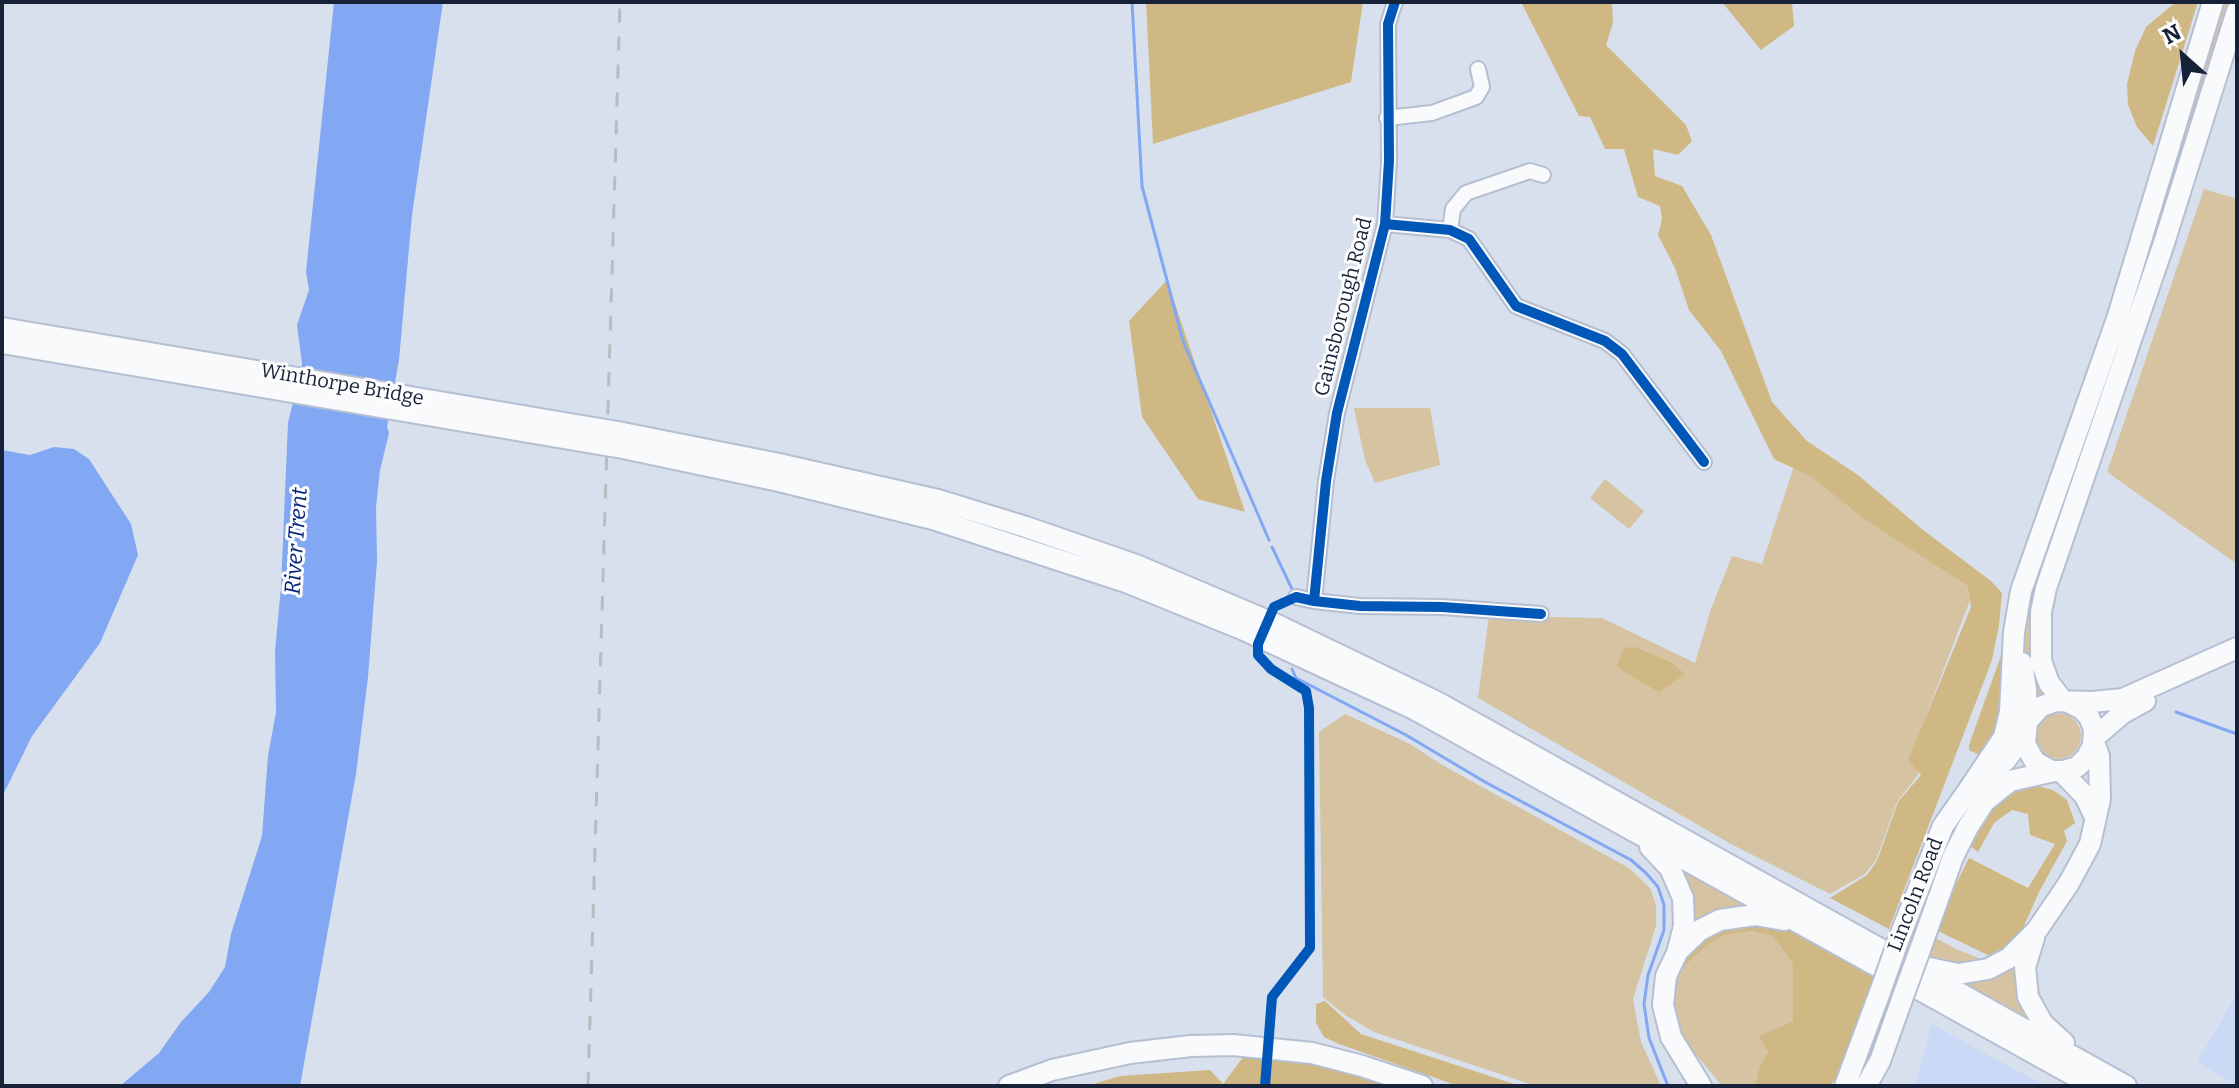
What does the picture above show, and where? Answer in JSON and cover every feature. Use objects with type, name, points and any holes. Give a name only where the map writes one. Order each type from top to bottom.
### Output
[{"type":"highway","points":[[1965,795],[1998,749],[2008,724],[2021,591],[2137,255],[2213,2]]},
{"type":"highway","points":[[1905,963],[1948,973],[1978,972],[2009,958],[2037,930],[2082,861],[2094,830],[2100,799],[2099,756],[2089,717],[2082,709],[2065,702],[2044,672],[2039,634],[2046,588],[2155,270],[2237,11]]},
{"type":"highway","points":[[2,328],[42,342]]},
{"type":"highway","points":[[2,343],[42,342]]},
{"type":"highway","name":"Winthorpe Bridge","points":[[42,342],[609,438],[933,519],[1272,632]]},
{"type":"highway","points":[[2017,612],[2026,689],[2024,742],[2030,756],[2040,766],[2058,771],[2085,796],[2095,817]]},
{"type":"highway","points":[[1272,632],[1803,924],[2093,1077],[2126,1086]]},
{"type":"highway","points":[[1272,632],[1437,702],[1905,963],[2093,1077]]},
{"type":"highway","points":[[2026,724],[2040,707],[2065,702],[2123,699],[2237,648]]},
{"type":"highway","points":[[2058,771],[2082,764],[2094,740],[2109,724],[2137,704],[2237,661]]},
{"type":"highway","name":"Lincoln Road","points":[[1845,1086],[1938,835],[1965,795],[2005,761],[2018,744],[2026,724]]},
{"type":"highway","name":"Lincoln Road","points":[[1866,1086],[1880,1061],[1953,857],[1968,827],[1984,802],[2010,781],[2058,771]]},
{"type":"highway","points":[[1613,818],[1664,859],[1676,878],[1683,898],[1685,917],[1677,953],[1664,986],[1664,1016],[1678,1050],[1701,1086]]},
{"type":"highway","points":[[1677,953],[1700,930],[1732,917],[1755,915],[1803,924]]},
{"type":"highway","points":[[2037,930],[2025,967],[2028,997],[2043,1024],[2093,1077]]},
{"type":"highway","points":[[1009,1086],[1052,1070],[1130,1053],[1191,1046],[1255,1047],[1312,1053],[1422,1086]]},
{"type":"street","name":"Gainsborough Road","points":[[1314,601],[1326,481],[1337,413],[1385,224],[1389,161],[1388,24],[1395,2]]},
{"type":"street","points":[[1387,118],[1432,113],[1476,97],[1482,87],[1478,69]]},
{"type":"street","points":[[1450,230],[1453,209],[1466,193],[1530,171],[1543,175]]},
{"type":"street","points":[[1385,224],[1450,230],[1469,239],[1516,306],[1605,341],[1622,354],[1704,462]]},
{"type":"street","points":[[1296,597],[1360,606],[1442,607],[1541,614]]},
{"type":"shaded area","points":[[1146,2],[1363,2],[1351,82],[1153,144]]},
{"type":"shaded area","points":[[1521,2],[1612,2],[1613,23],[1606,45],[1686,125],[1692,141],[1678,155],[1653,149],[1655,176],[1682,186],[1711,235],[1772,402],[1807,441],[1858,475],[2002,593],[1992,660],[1889,929],[1830,898],[1867,875],[1877,861],[1898,802],[1921,775],[1908,760],[1971,607],[1968,586],[1863,518],[1812,477],[1774,459],[1721,351],[1689,310],[1675,268],[1658,235],[1662,219],[1660,206],[1638,197],[1624,149],[1605,149],[1590,117],[1579,116]]},
{"type":"shaded area","points":[[1722,2],[1792,2],[1794,26],[1761,50]]},
{"type":"shaded area","points":[[2176,2],[2198,2],[2153,146],[2137,127],[2128,105],[2127,84],[2135,51],[2146,27]]},
{"type":"shaded area","points":[[2221,2],[2234,2],[2167,214],[2047,559],[2046,693],[2033,699],[2024,651],[2027,599]]},
{"type":"shaded area","points":[[2204,189],[2237,199],[2237,564],[2107,472]]},
{"type":"shaded area","points":[[1167,280],[1245,512],[1198,499],[1142,417],[1129,321]]},
{"type":"shaded area","points":[[1354,408],[1430,408],[1440,465],[1375,483],[1365,460]]},
{"type":"shaded area","points":[[1798,454],[1975,587],[1916,742],[1918,775],[1897,802],[1876,860],[1865,874],[1830,894],[1731,844],[1478,698],[1489,616],[1602,618],[1695,663],[1711,609],[1732,556],[1762,564]]},
{"type":"shaded area","points":[[1605,479],[1644,511],[1629,529],[1590,498]]},
{"type":"shaded area","points":[[1635,647],[1672,663],[1685,674],[1659,692],[1617,666],[1624,648]]},
{"type":"shaded area","points":[[2003,650],[2010,650],[2007,702],[1988,750],[1979,755],[1969,750],[1969,745]]},
{"type":"shaded area","points":[[2058,713],[2074,720],[2081,736],[2074,752],[2058,759],[2042,752],[2035,736],[2042,720]]},
{"type":"shaded area","points":[[1345,714],[1410,744],[1629,868],[1650,888],[1656,905],[1656,926],[1633,999],[1641,1042],[1661,1086],[1536,1086],[1374,1032],[1323,997],[1319,732]]},
{"type":"shaded area","points":[[2029,784],[2053,790],[2067,800],[2075,823],[2064,831],[2067,841],[2021,933],[1994,958],[1938,931],[1969,858],[2028,888],[2055,844],[2030,835],[2028,814],[2012,810],[1994,823],[1978,852],[1969,845],[1991,806],[2008,791]]},
{"type":"shaded area","points":[[1670,858],[1719,885],[1748,908],[1686,937]]},
{"type":"shaded area","points":[[1739,921],[1785,928],[1876,979],[1842,1070],[1830,1086],[1755,1086],[1760,1065],[1768,1052],[1759,1036],[1793,1021],[1793,964],[1772,936],[1752,931],[1722,936],[1679,971],[1694,946],[1714,929]]},
{"type":"shaded area","points":[[1752,931],[1772,936],[1793,964],[1793,1021],[1760,1036],[1768,1052],[1760,1065],[1755,1086],[1722,1086],[1675,1025],[1671,989],[1679,971],[1708,945],[1722,936]]},
{"type":"shaded area","points":[[1934,937],[1986,961],[1959,967],[1926,960]]},
{"type":"shaded area","points":[[2020,954],[2043,1029],[1991,1002],[1964,981]]},
{"type":"shaded area","points":[[2237,994],[2237,1085],[2197,1062]]},
{"type":"shaded area","points":[[1325,1001],[1361,1034],[1520,1086],[1458,1086],[1339,1044],[1324,1037],[1316,1023],[1316,1004]]},
{"type":"shaded area","points":[[1932,1024],[1975,1048],[2046,1086],[1915,1086]]},
{"type":"shaded area","points":[[1244,1056],[1310,1062],[1394,1086],[1087,1086],[1120,1076],[1210,1070],[1223,1084]]},
{"type":"water","name":"River Trent","points":[[334,2],[443,2],[412,215],[399,360],[387,427],[389,433],[380,470],[368,677],[356,774],[300,1086],[120,1086],[159,1053],[181,1022],[209,992],[225,967],[231,934],[262,836],[268,756],[276,712],[275,651],[288,423],[302,364],[297,325],[309,290],[306,272]]},
{"type":"water","points":[[54,447],[74,449],[89,459],[131,524],[138,555],[100,643],[32,736],[2,797],[2,450],[30,455]]},
{"type":"waterway","points":[[1132,2],[1142,186],[1183,341],[1269,540]]},
{"type":"waterway","points":[[1272,547],[1293,591]]},
{"type":"waterway","points":[[1292,669],[1296,678],[1406,735],[1485,782],[1631,860],[1646,873],[1658,887],[1664,905],[1664,930],[1648,975],[1644,1004],[1649,1038],[1668,1086]]},
{"type":"waterway","points":[[2176,712],[2237,734]]},
{"type":"railway","points":[[588,1086],[620,2]]},
{"type":"cycle path","points":[[1265,1086],[1272,997],[1310,948],[1309,708],[1306,691],[1271,669],[1258,655],[1258,644],[1274,607],[1296,597],[1314,601],[1326,481],[1337,413],[1385,224],[1389,161],[1388,24],[1395,2]]},
{"type":"cycle path","points":[[1385,224],[1450,230],[1469,239],[1516,306],[1605,341],[1622,354],[1704,462]]},
{"type":"cycle path","points":[[1314,601],[1541,614]]}]
